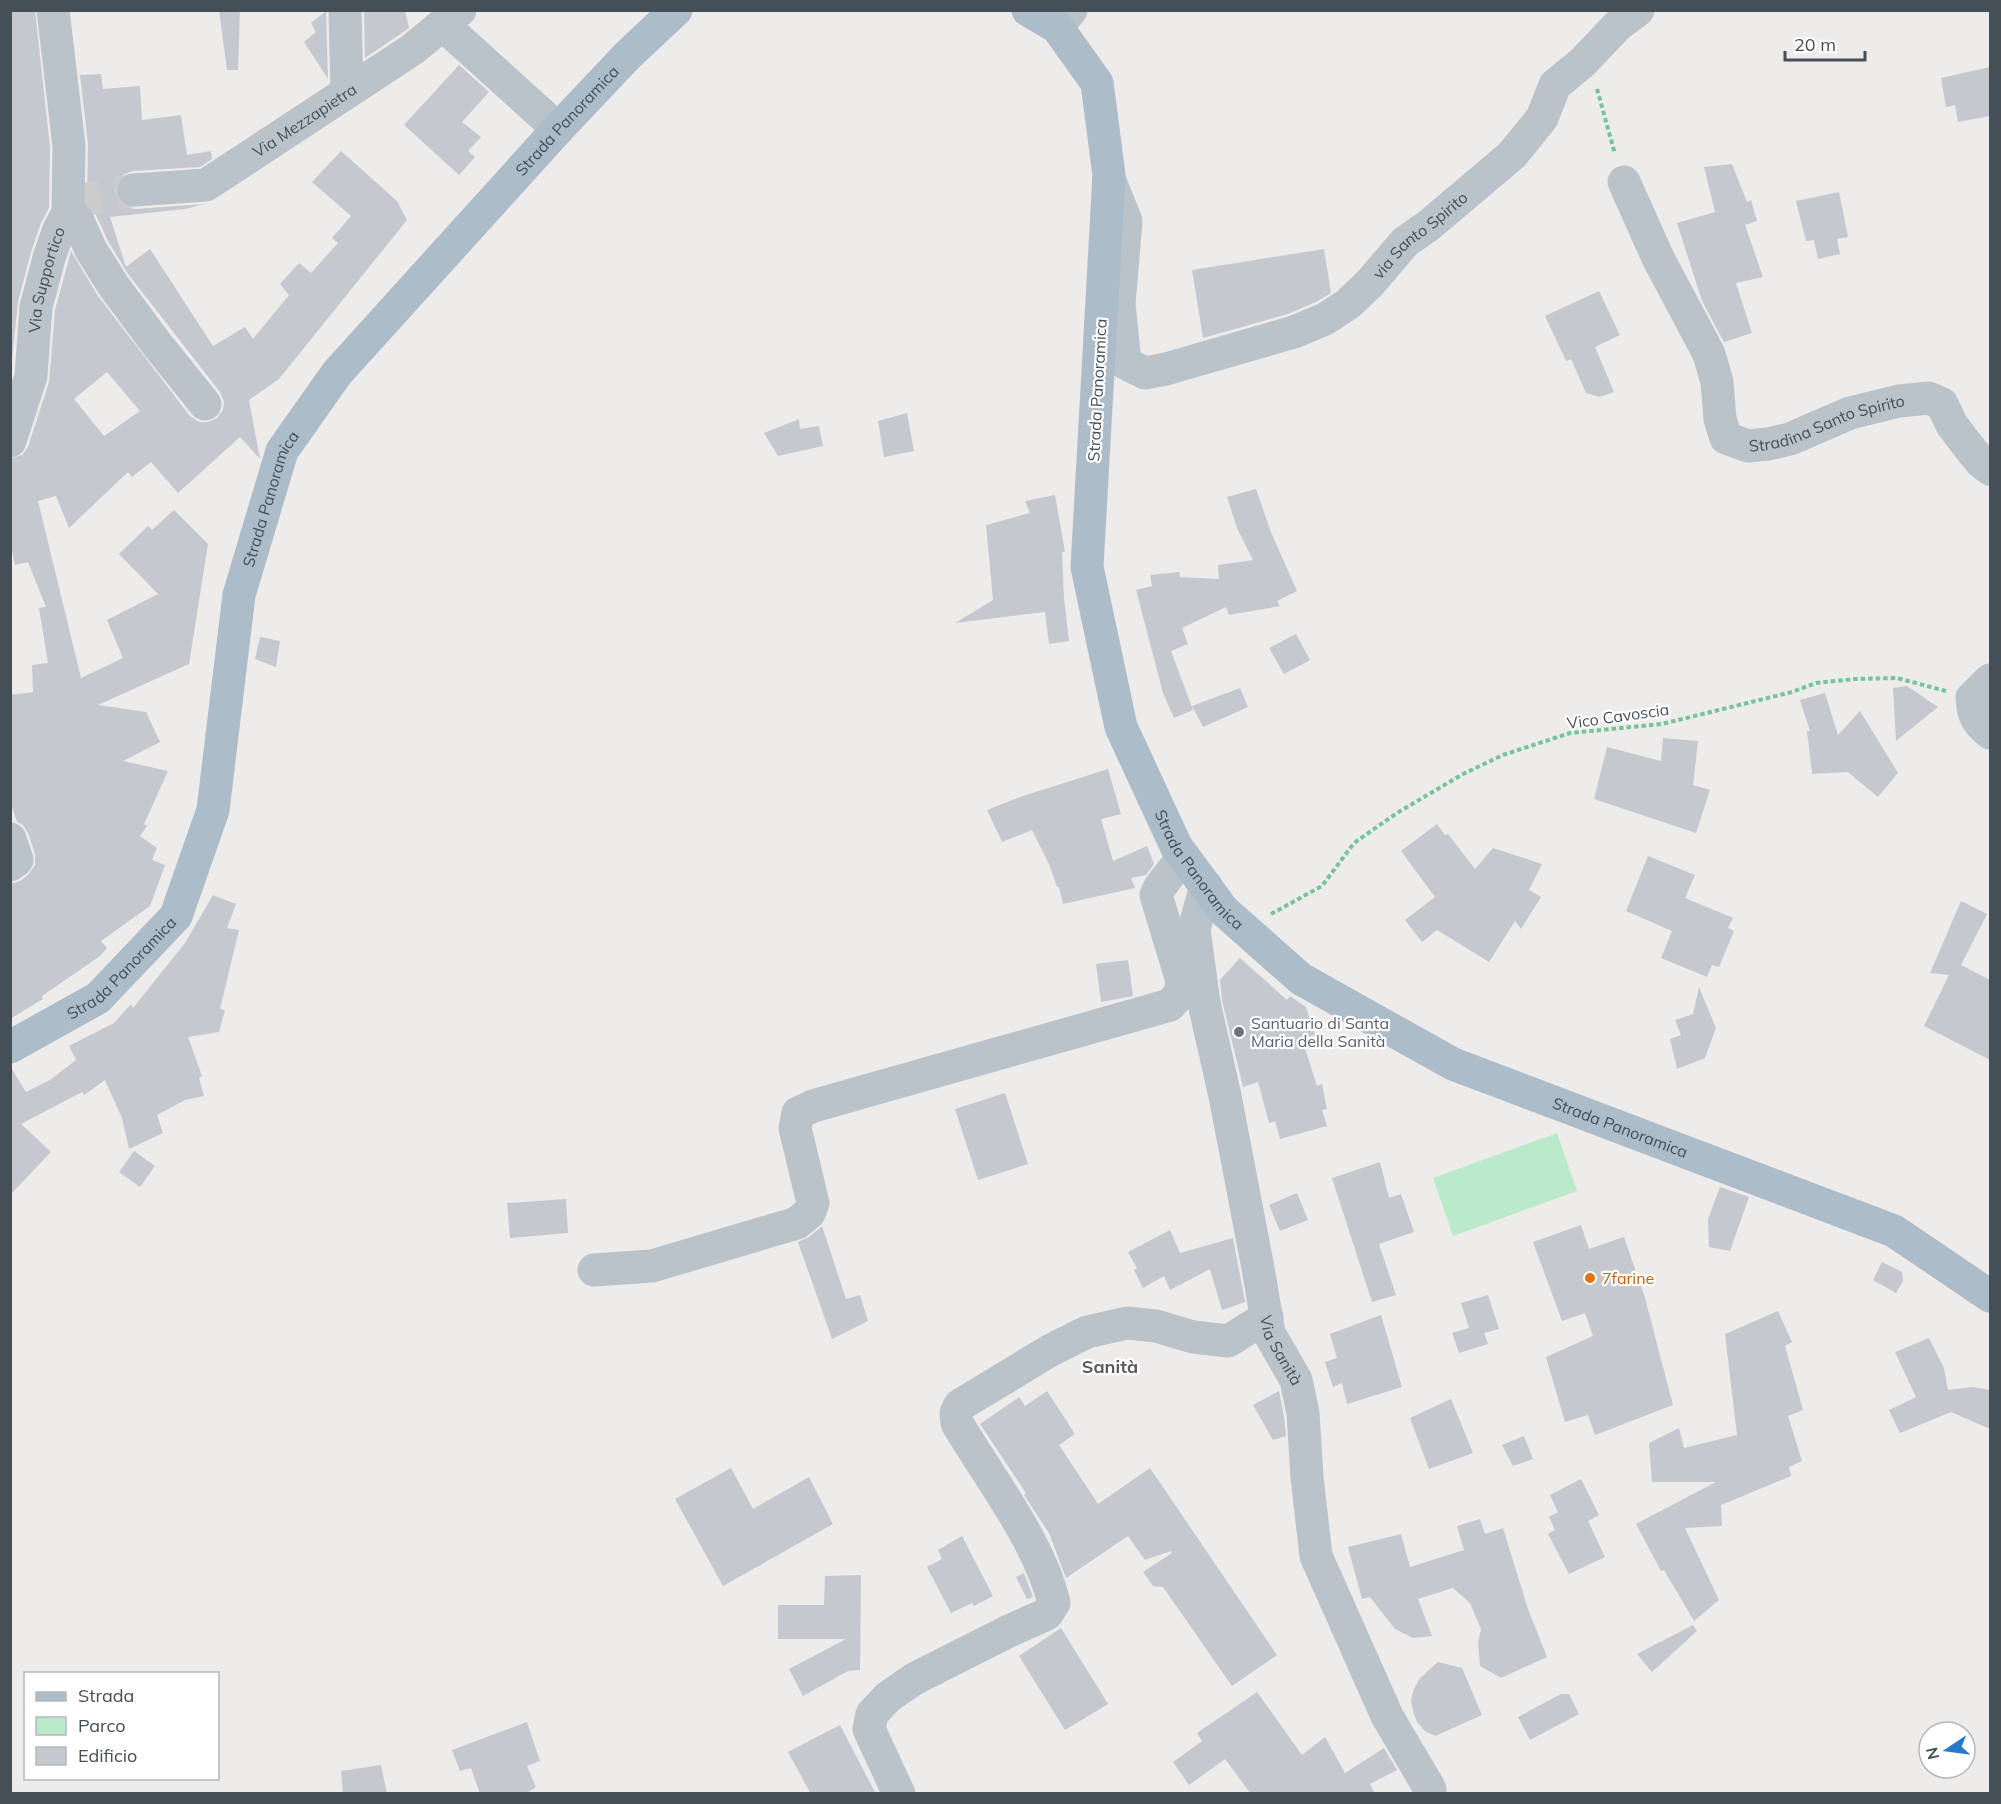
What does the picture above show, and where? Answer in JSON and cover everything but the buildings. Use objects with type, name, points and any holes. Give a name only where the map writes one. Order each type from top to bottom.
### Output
[{"type":"main road","name":"Strada Panoramica","points":[[10,1047],[98,998],[176,916],[213,810],[239,595],[282,450],[337,373],[558,129],[628,55],[676,10]]},
{"type":"main road","name":"Strada Panoramica","points":[[1028,10],[1064,19],[1097,83],[1108,179],[1088,567],[1121,727],[1183,857],[1223,910],[1301,979],[1453,1064],[1894,1231],[1990,1296]]},
{"type":"street","name":"Via Supportico","points":[[10,441],[31,376],[36,307],[49,258],[59,229],[68,213],[69,146],[53,10]]},
{"type":"street","points":[[345,10],[347,92]]},
{"type":"street","name":"via Santo Spirito","points":[[1108,179],[1126,221],[1119,304],[1125,363],[1145,373],[1294,332],[1325,319],[1348,304],[1370,283],[1405,242],[1428,226],[1512,155],[1542,118],[1556,85],[1583,62],[1618,25],[1638,10]]},
{"type":"street","points":[[452,18],[558,129]]},
{"type":"street","name":"Via Mezzapietra","points":[[134,190],[206,185],[413,49],[452,18]]},
{"type":"street","name":"Stradina Santo Spirito","points":[[1624,182],[1658,258],[1709,354],[1717,382],[1720,420],[1726,438],[1748,446],[1768,444],[1790,439],[1850,413],[1899,401],[1929,398],[1942,404],[1952,425],[1968,447],[1990,470]]},
{"type":"street","points":[[68,213],[77,219],[91,250],[113,285],[205,404]]},
{"type":"street","points":[[1982,693],[1972,712],[1990,733]]},
{"type":"street","points":[[10,840],[17,860],[10,866]]},
{"type":"street","points":[[594,1270],[652,1266],[797,1223],[809,1213],[813,1203],[795,1128],[798,1113],[813,1106],[1170,1005],[1180,994],[1182,981],[1156,895],[1183,857]]},
{"type":"street","name":"Via Sanità","points":[[1206,886],[1194,929],[1203,993],[1269,1333],[1296,1380],[1303,1413],[1307,1477],[1316,1556],[1387,1716],[1430,1789],[1430,1794]]},
{"type":"street","points":[[899,1794],[869,1729],[872,1714],[888,1697],[914,1679],[1047,1614],[1054,1603],[1048,1579],[1029,1539],[957,1423],[956,1413],[960,1405],[1051,1350],[1087,1332],[1127,1323],[1156,1326],[1193,1337],[1228,1341],[1266,1317]]},
{"type":"path","points":[[1583,62],[1596,86],[1624,182]]},
{"type":"path","name":"Vico Cavoscia","points":[[1245,930],[1289,902],[1322,886],[1354,843],[1397,813],[1463,774],[1503,755],[1570,733],[1662,724],[1816,684],[1854,679],[1897,678],[1947,692],[1982,693]]},
{"type":"green space","points":[[1557,1133],[1577,1191],[1453,1236],[1433,1178]]},
{"type":"tunnel","points":[[68,203],[134,190]]},
{"type":"place","name":"Santuario di Santa Maria della Sanità","points":[[1239,1032]]},
{"type":"place","name":"7farine","points":[[1590,1278]]},
{"type":"district","name":"Sanità","points":[[1110,1367]]}]
